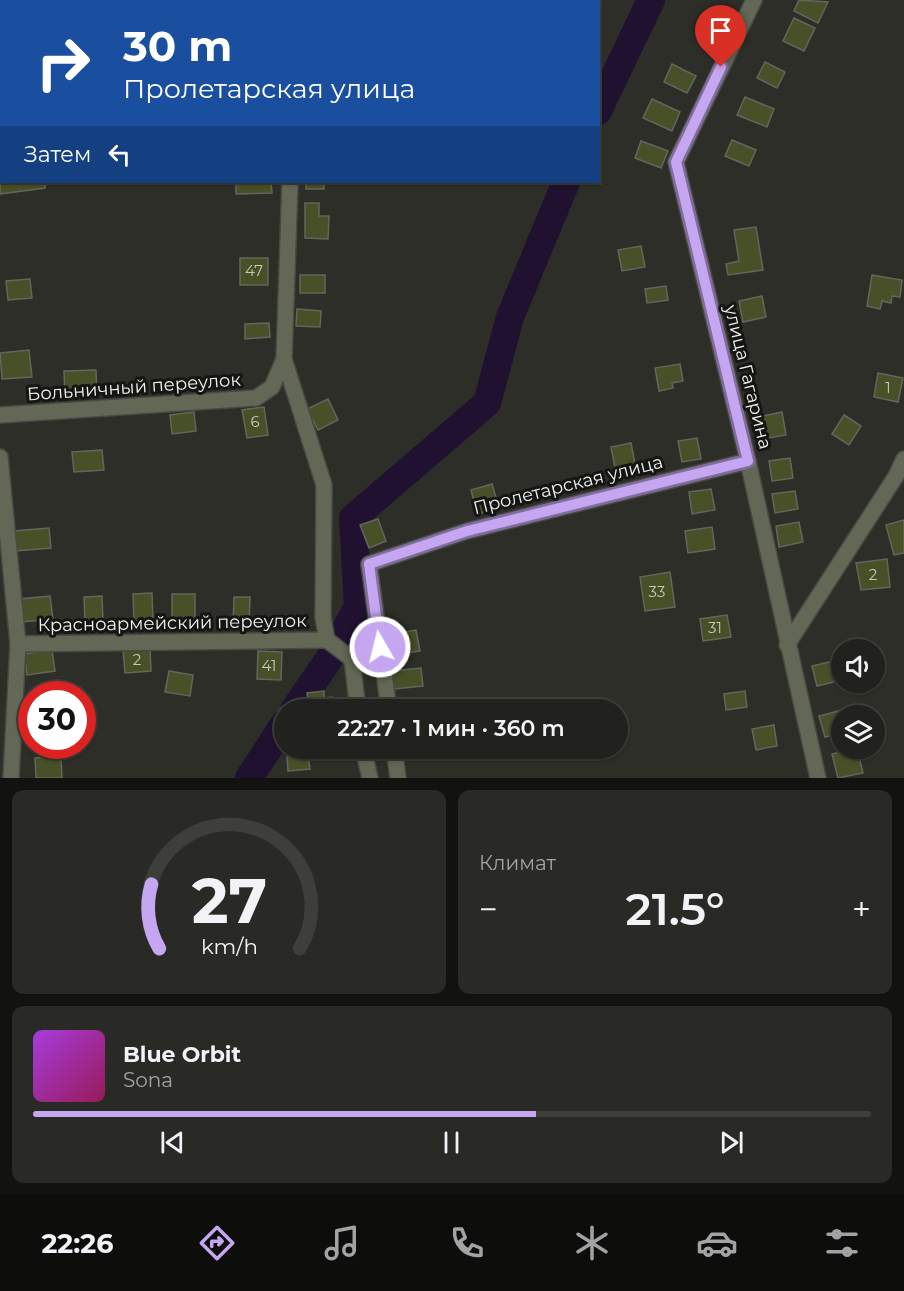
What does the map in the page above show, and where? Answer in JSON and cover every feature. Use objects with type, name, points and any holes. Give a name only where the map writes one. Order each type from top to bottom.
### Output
[{"type":"street","name":"улица Гагарина","points":[[754,0],[676,162],[748,461],[818,778]]},
{"type":"street","points":[[290,183],[284,359],[324,485],[323,618],[328,640],[352,659],[357,699]]},
{"type":"street","name":"Больничный переулок","points":[[0,415],[256,398],[272,387],[284,359]]},
{"type":"street","points":[[0,457],[18,644],[11,778]]},
{"type":"street","points":[[787,645],[896,476],[904,459]]},
{"type":"street","name":"Пролетарская улица","points":[[387,699],[369,564],[467,531],[748,461]]},
{"type":"street","name":"Красноармейский переулок","points":[[18,644],[328,640]]},
{"type":"street","points":[[366,759],[370,778]]},
{"type":"street","points":[[395,759],[398,778]]},
{"type":"building","points":[[799,0],[828,2],[818,23],[794,11]]},
{"type":"building","points":[[709,13],[727,23],[716,45],[697,35]]},
{"type":"building","points":[[794,18],[815,28],[804,51],[783,41]]},
{"type":"building","points":[[765,62],[785,72],[777,88],[757,78]]},
{"type":"building","points":[[672,64],[696,76],[687,93],[664,82]]},
{"type":"building","points":[[745,97],[774,109],[767,127],[737,115]]},
{"type":"building","points":[[652,99],[680,112],[672,131],[643,118]]},
{"type":"building","points":[[732,140],[756,150],[749,166],[725,156]]},
{"type":"building","points":[[641,141],[668,151],[661,168],[635,158]]},
{"type":"building","points":[[0,183],[45,183],[45,188],[0,194]]},
{"type":"building","points":[[236,183],[271,183],[272,193],[236,194]]},
{"type":"building","points":[[306,183],[324,183],[324,189],[306,189]]},
{"type":"building","points":[[305,203],[319,203],[319,216],[329,216],[328,239],[305,238]]},
{"type":"building","points":[[756,227],[763,270],[728,275],[726,264],[739,261],[734,230]]},
{"type":"building","points":[[641,246],[645,267],[622,271],[618,250]]},
{"type":"building","points":[[240,258],[268,258],[268,285],[240,285]]},
{"type":"building","points":[[300,275],[325,275],[325,293],[300,293]]},
{"type":"building","points":[[872,275],[902,280],[900,297],[892,296],[891,303],[882,301],[880,309],[867,306]]},
{"type":"building","points":[[30,279],[32,298],[8,300],[6,281]]},
{"type":"building","points":[[666,286],[668,300],[647,303],[645,289]]},
{"type":"building","points":[[762,296],[766,317],[743,322],[739,301]]},
{"type":"building","points":[[297,309],[321,311],[320,327],[296,326]]},
{"type":"building","points":[[269,323],[270,337],[245,339],[245,324]]},
{"type":"building","points":[[29,350],[32,377],[2,379],[0,353]]},
{"type":"building","points":[[680,364],[683,381],[672,383],[673,388],[659,391],[655,368]]},
{"type":"building","points":[[96,370],[97,396],[65,396],[64,371]]},
{"type":"building","points":[[878,373],[903,378],[898,402],[874,397]]},
{"type":"building","points":[[328,399],[338,420],[318,430],[307,409]]},
{"type":"building","points":[[264,407],[268,435],[247,438],[242,410]]},
{"type":"building","points":[[194,412],[196,431],[172,434],[170,415]]},
{"type":"building","points":[[782,412],[786,435],[763,439],[758,417]]},
{"type":"building","points":[[844,415],[861,426],[849,445],[832,434]]},
{"type":"building","points":[[697,438],[701,459],[682,462],[678,441]]},
{"type":"building","points":[[631,443],[636,469],[616,473],[611,447]]},
{"type":"building","points":[[102,450],[104,470],[74,472],[72,452]]},
{"type":"building","points":[[790,458],[793,478],[772,481],[769,461]]},
{"type":"building","points":[[492,484],[499,508],[477,514],[471,490]]},
{"type":"building","points":[[711,489],[715,510],[692,514],[689,492]]},
{"type":"building","points":[[795,491],[798,509],[775,513],[772,494]]},
{"type":"building","points":[[378,519],[386,541],[369,548],[360,525]]},
{"type":"building","points":[[904,520],[904,553],[894,555],[886,525]]},
{"type":"building","points":[[799,522],[803,542],[779,547],[776,526]]},
{"type":"building","points":[[712,527],[715,549],[688,553],[685,531]]},
{"type":"building","points":[[49,528],[51,548],[15,551],[13,531]]},
{"type":"building","points":[[887,559],[890,587],[861,590],[856,563]]},
{"type":"building","points":[[670,572],[675,607],[645,611],[640,577]]},
{"type":"building","points":[[152,593],[153,620],[134,621],[133,594]]},
{"type":"building","points":[[172,594],[195,594],[195,621],[172,622]]},
{"type":"building","points":[[50,596],[53,619],[21,622],[19,599]]},
{"type":"building","points":[[102,596],[103,620],[85,621],[84,597]]},
{"type":"building","points":[[234,597],[250,597],[249,625],[233,625]]},
{"type":"building","points":[[727,615],[731,637],[703,641],[700,619]]},
{"type":"building","points":[[416,630],[420,651],[402,654],[401,644],[390,646],[388,635]]},
{"type":"building","points":[[150,648],[151,671],[125,673],[123,649]]},
{"type":"building","points":[[52,650],[55,671],[27,675],[24,654]]},
{"type":"building","points":[[258,651],[282,652],[281,680],[257,679]]},
{"type":"building","points":[[831,662],[831,683],[817,686],[812,666]]},
{"type":"building","points":[[421,668],[423,686],[394,689],[392,671]]},
{"type":"building","points":[[169,671],[193,675],[190,696],[165,692]]},
{"type":"building","points":[[324,691],[324,698],[332,697],[332,699],[308,699],[307,693]]},
{"type":"building","points":[[745,691],[747,707],[726,710],[724,694]]},
{"type":"building","points":[[831,713],[831,736],[825,737],[819,716]]},
{"type":"building","points":[[774,725],[777,746],[756,750],[752,729]]},
{"type":"building","points":[[35,759],[61,759],[62,778],[36,778]]},
{"type":"building","points":[[287,759],[309,759],[310,769],[288,771]]},
{"type":"building","points":[[833,759],[860,759],[863,773],[838,778]]},
{"type":"waterway","points":[[600,107],[651,0]]},
{"type":"waterway","points":[[302,699],[329,659],[358,607],[353,518],[487,403],[510,317],[566,183]]},
{"type":"waterway","points":[[249,778],[274,740]]},
{"type":"route","points":[[380,647],[369,564],[467,531],[748,461],[676,162],[721,67]]}]
